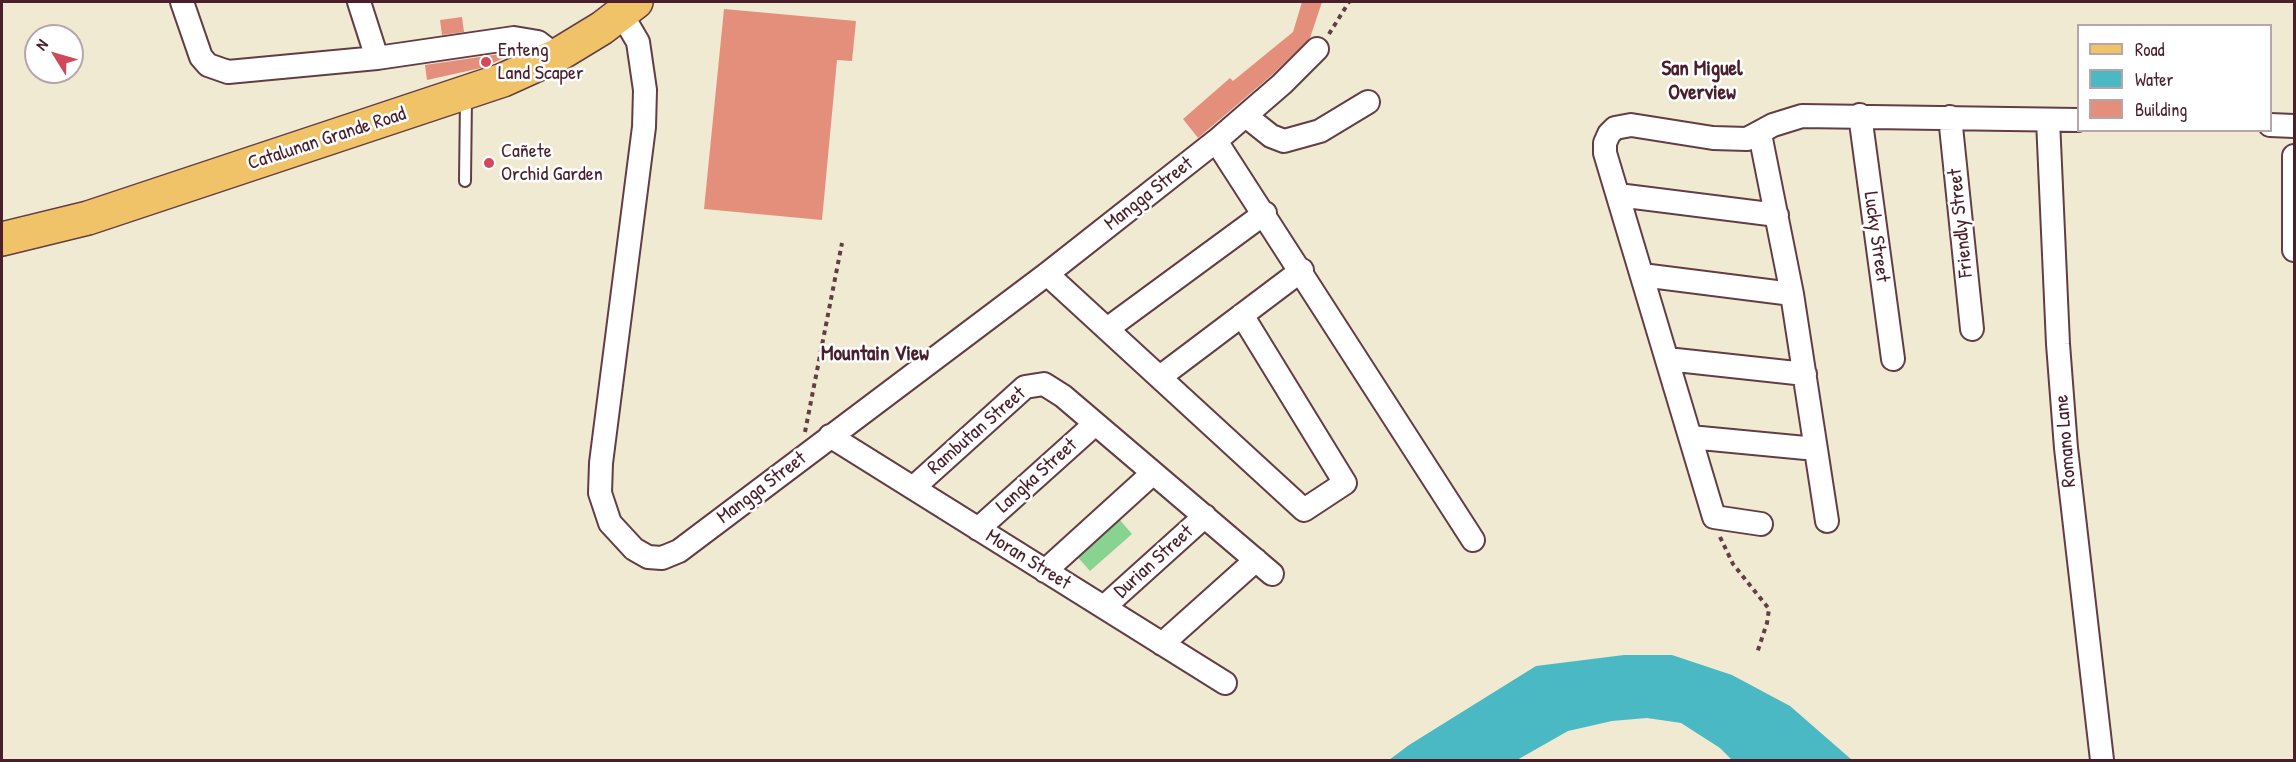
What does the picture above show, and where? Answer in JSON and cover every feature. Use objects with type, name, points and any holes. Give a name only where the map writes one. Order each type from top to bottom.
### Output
[{"type":"main road","name":"Catalunan Grande Road","points":[[2,239],[88,218],[466,93],[556,56],[628,7]]},
{"type":"street","points":[[182,2],[201,57],[217,69],[240,73],[377,58],[514,38],[538,42],[556,56]]},
{"type":"street","points":[[358,2],[377,58]]},
{"type":"street","name":"Mangga Street","points":[[628,7],[638,42],[645,90],[643,139],[601,463],[600,493],[610,523],[634,549],[648,557],[662,558],[679,551],[1047,274],[1246,116],[1317,49]]},
{"type":"street","points":[[1246,116],[1271,136],[1284,141],[1320,131],[1368,102]]},
{"type":"street","points":[[1761,524],[1714,517],[1618,195],[1605,143],[1615,128],[1632,125],[1747,139],[1773,125],[1802,116],[1860,115],[2077,120]]},
{"type":"street","name":"Lucky Street","points":[[1860,115],[1893,358]]},
{"type":"street","name":"Friendly Street","points":[[1950,117],[1972,329]]},
{"type":"street","name":"Romano Lane","points":[[2048,120],[2058,344],[2066,448],[2102,760]]},
{"type":"street","points":[[2272,125],[2295,126]]},
{"type":"street","points":[[1760,134],[1792,294],[1827,521]]},
{"type":"street","points":[[1216,141],[1302,270],[1473,540]]},
{"type":"street","points":[[2295,156],[2295,250]]},
{"type":"street","points":[[1618,195],[1777,215]]},
{"type":"street","points":[[1107,329],[1265,213]]},
{"type":"street","points":[[1160,377],[1302,270]]},
{"type":"street","points":[[1047,274],[1304,510],[1345,483],[1242,315]]},
{"type":"street","points":[[1642,275],[1792,294]]},
{"type":"street","points":[[1667,359],[1804,374]]},
{"type":"street","name":"Rambutan Street","points":[[913,488],[1025,387],[1044,384],[1056,391],[1095,424]]},
{"type":"street","points":[[1095,424],[1264,567],[1162,644]]},
{"type":"street","name":"Langka Street","points":[[978,529],[1095,424]]},
{"type":"street","name":"Moran Street","points":[[830,436],[1225,683]]},
{"type":"street","points":[[1690,437],[1816,449]]},
{"type":"street","points":[[1045,571],[1153,473]]},
{"type":"street","name":"Durian Street","points":[[1104,607],[1204,516]]},
{"type":"lane","points":[[465,182],[466,93]]},
{"type":"path","points":[[1317,49],[1340,19],[1349,2]]},
{"type":"path","points":[[805,433],[842,243]]},
{"type":"path","points":[[1714,517],[1733,564],[1769,609],[1757,653]]},
{"type":"green space","points":[[1107,505],[1132,534],[1090,571],[1065,543]]},
{"type":"water","points":[[1624,655],[1672,655],[1732,675],[1790,706],[1852,760],[1732,760],[1720,748],[1681,723],[1647,718],[1612,721],[1568,731],[1517,760],[1389,760],[1409,745],[1536,666]]},
{"type":"building","points":[[1302,2],[1322,2],[1310,38],[1273,74],[1198,138],[1183,119],[1230,78],[1233,81],[1293,32]]},
{"type":"building","points":[[724,9],[856,21],[852,61],[837,60],[822,220],[704,209]]},
{"type":"building","points":[[462,17],[464,32],[442,35],[440,20]]},
{"type":"building","points":[[518,52],[481,68],[427,80],[425,65]]},
{"type":"place","name":"Enteng Land Scaper","points":[[486,62]]},
{"type":"place","name":"Cañete Orchid Garden","points":[[489,163]]},
{"type":"district","name":"San Miguel Overview","points":[[1702,81]]},
{"type":"district","name":"Mountain View","points":[[875,354]]}]
